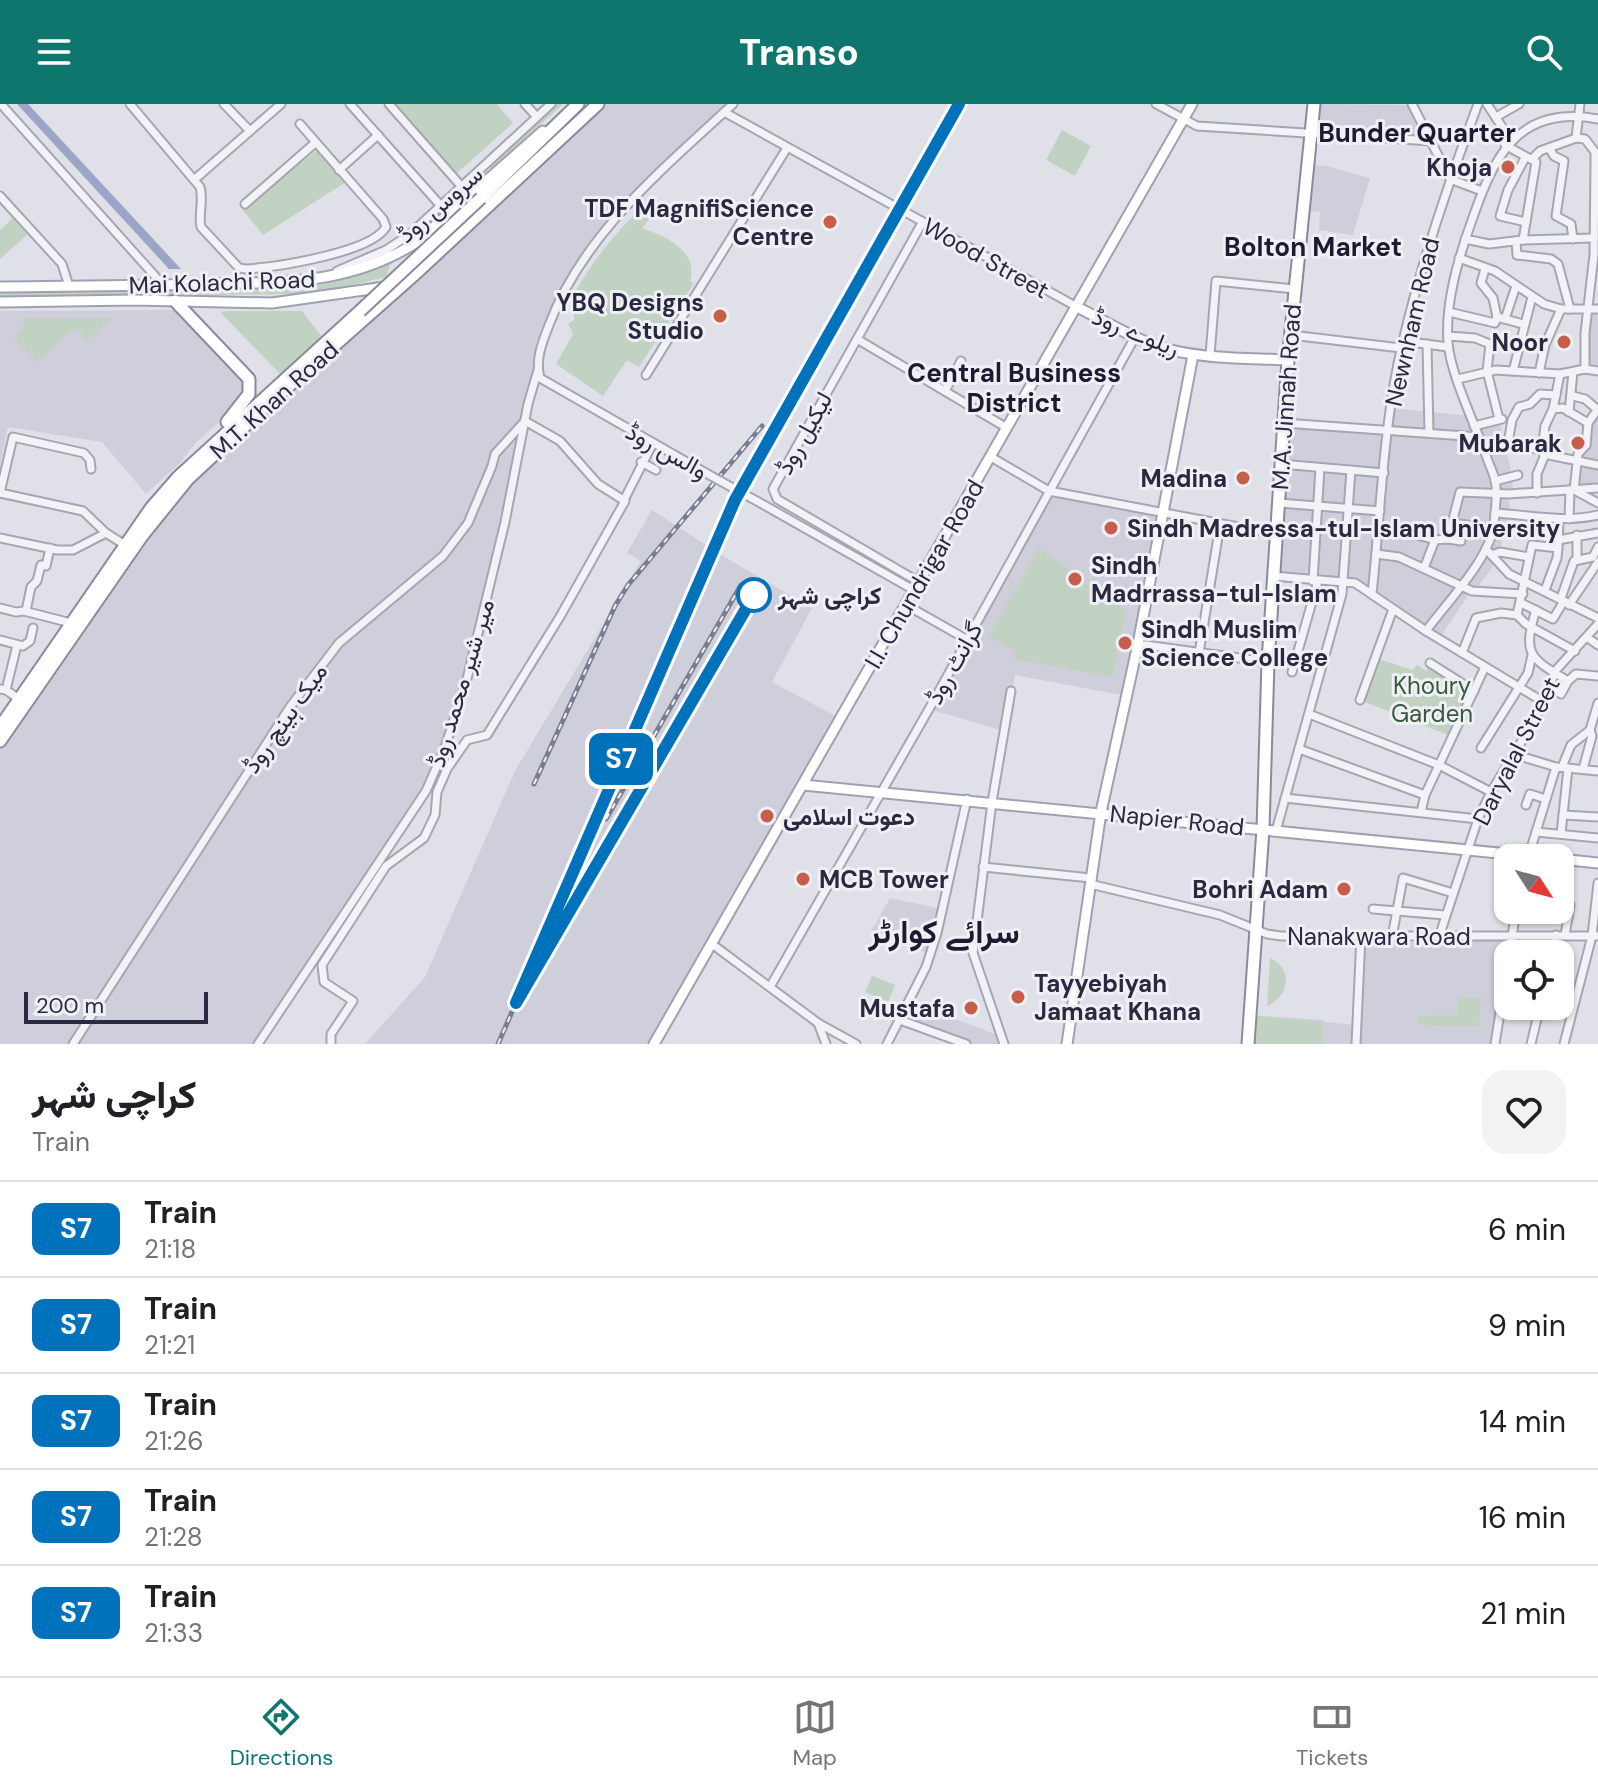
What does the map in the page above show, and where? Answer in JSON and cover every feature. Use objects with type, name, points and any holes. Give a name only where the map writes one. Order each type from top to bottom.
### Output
[{"type":"highway","name":"M.T. Khan Road","points":[[0,741],[142,536],[188,479],[577,104]]},
{"type":"highway","name":"M.T. Khan Road","points":[[0,727],[151,508],[205,450],[305,371],[413,276],[598,104]]},
{"type":"highway","name":"M.A. Jinnah Road","points":[[1248,1044],[1263,829],[1268,662],[1288,360],[1314,104]]},
{"type":"highway","points":[[175,301],[249,379],[249,394],[245,403],[215,433],[205,450]]},
{"type":"main road","name":"Mai Kolachi Road","points":[[0,287],[314,281],[349,273],[395,256],[417,242],[485,173],[577,104]]},
{"type":"main road","name":"I.I. Chundrigar Road","points":[[657,1044],[1195,104]]},
{"type":"main road","name":"Mai Kolachi Road","points":[[0,302],[272,303],[396,286],[413,276]]},
{"type":"main road","name":"I.I. Chundrigar Road","points":[[993,458],[1007,428],[1078,308]]},
{"type":"main road","name":"ریلوے روڈ","points":[[1078,308],[1135,337],[1193,355],[1288,360]]},
{"type":"main road","points":[[1067,1044],[1101,812],[1138,644],[1193,355]]},
{"type":"main road","name":"I.I. Chundrigar Road","points":[[657,1044],[716,947],[806,785]]},
{"type":"main road","name":"Napier Road","points":[[806,785],[1494,853]]},
{"type":"main road","points":[[1574,860],[1598,863]]},
{"type":"street","points":[[1,104],[163,285]]},
{"type":"street","points":[[130,104],[195,179],[202,196],[201,227],[239,268],[317,259],[377,238],[386,227],[383,219],[300,124]]},
{"type":"street","points":[[224,104],[250,131]]},
{"type":"street","points":[[195,179],[281,104]]},
{"type":"street","points":[[350,104],[441,206]]},
{"type":"street","points":[[389,104],[462,187]]},
{"type":"street","points":[[525,104],[537,117]]},
{"type":"street","name":"سروس روڈ","points":[[314,281],[386,250],[409,235],[462,187],[485,173],[551,104]]},
{"type":"street","name":"میر شیر محمد روڈ","points":[[258,1044],[436,772],[466,683],[505,522],[525,421],[539,374],[542,344],[561,295],[593,244],[630,203],[733,104]]},
{"type":"street","points":[[1156,104],[1197,126],[1432,141]]},
{"type":"street","points":[[1412,104],[1450,179],[1482,191]]},
{"type":"street","name":"Newnham Road","points":[[1372,594],[1389,429],[1402,345],[1450,179],[1478,104]]},
{"type":"street","points":[[1487,104],[1508,142],[1536,162],[1524,240],[1517,255],[1551,259],[1558,264],[1566,309],[1545,345],[1539,373]]},
{"type":"street","points":[[1496,117],[1519,104]]},
{"type":"street","points":[[1576,138],[1580,104]]},
{"type":"street","name":"Wood Street","points":[[724,112],[1078,308]]},
{"type":"street","points":[[1426,631],[1488,552],[1494,529],[1495,481],[1448,347],[1449,312],[1465,239],[1489,171],[1508,142],[1539,119],[1550,115],[1577,113],[1598,119]]},
{"type":"street","points":[[339,170],[378,135]]},
{"type":"street","points":[[1526,222],[1500,216],[1508,190],[1529,158],[1576,138],[1598,140]]},
{"type":"street","points":[[1585,139],[1595,152],[1593,238],[1596,251],[1594,308],[1585,333],[1585,369]]},
{"type":"street","points":[[245,204],[315,143]]},
{"type":"street","points":[[646,375],[787,148]]},
{"type":"street","points":[[1549,148],[1554,156],[1564,161],[1556,216],[1571,224],[1573,239]]},
{"type":"street","points":[[0,196],[62,264],[69,286]]},
{"type":"street","name":"لیکیل روڈ","points":[[918,589],[777,499],[774,494],[775,485],[922,223]]},
{"type":"street","points":[[1465,239],[1489,244],[1593,238]]},
{"type":"street","points":[[1551,259],[1552,239]]},
{"type":"street","points":[[1524,240],[1532,257]]},
{"type":"street","points":[[1459,258],[1495,271],[1544,304],[1566,309],[1594,308]]},
{"type":"street","points":[[1485,269],[1481,283],[1495,302],[1501,318]]},
{"type":"street","points":[[1210,355],[1216,281],[1294,289]]},
{"type":"street","points":[[1449,312],[1495,323],[1501,318],[1516,286]]},
{"type":"street","points":[[1513,371],[1532,297]]},
{"type":"street","points":[[1501,318],[1523,324]]},
{"type":"street","points":[[1475,338],[1481,320]]},
{"type":"street","points":[[1291,335],[1448,347]]},
{"type":"street","points":[[1448,336],[1475,338],[1490,344],[1487,371],[1499,419]]},
{"type":"street","name":"گرانٹ روڈ","points":[[770,987],[1135,337]]},
{"type":"street","points":[[857,339],[1007,428]]},
{"type":"street","points":[[1427,344],[1429,433]]},
{"type":"street","points":[[945,391],[961,361]]},
{"type":"street","points":[[1458,379],[1487,371],[1560,374],[1585,369],[1598,371]]},
{"type":"street","points":[[1569,412],[1573,372]]},
{"type":"street","name":"والس روڈ","points":[[539,374],[653,443],[902,583],[918,589]]},
{"type":"street","points":[[1537,493],[1545,426],[1553,409],[1560,374]]},
{"type":"street","points":[[1508,443],[1512,420],[1519,407],[1530,404],[1540,394],[1556,395]]},
{"type":"street","points":[[1569,519],[1576,461],[1586,445],[1588,423],[1598,409],[1585,399],[1573,396]]},
{"type":"street","points":[[1553,409],[1563,408],[1588,423]]},
{"type":"street","points":[[1474,426],[1499,419],[1512,420]]},
{"type":"street","points":[[525,421],[560,441],[598,484],[624,500]]},
{"type":"street","name":"میک ہینچ روڈ","points":[[73,1044],[290,707],[339,643],[443,556],[468,523],[495,454],[525,421]]},
{"type":"street","points":[[1284,423],[1497,440],[1598,465]]},
{"type":"street","points":[[91,469],[90,460],[84,453],[13,437],[0,493],[83,511],[106,533],[125,545]]},
{"type":"street","points":[[331,1044],[331,1034],[353,1001],[324,982],[322,965],[386,866],[424,838],[435,815],[437,792],[447,769],[467,740],[487,735],[561,615],[653,443]]},
{"type":"street","points":[[1586,445],[1587,448],[1598,447]]},
{"type":"street","points":[[993,458],[1049,491],[1276,534]]},
{"type":"street","points":[[641,462],[656,470]]},
{"type":"street","points":[[1281,464],[1384,473]]},
{"type":"street","points":[[1292,672],[1315,581],[1320,468]]},
{"type":"street","points":[[1276,831],[1343,582],[1351,470]]},
{"type":"street","points":[[1495,481],[1518,475]]},
{"type":"street","points":[[1448,539],[1460,492],[1537,493],[1598,488]]},
{"type":"street","points":[[1572,490],[1598,503]]},
{"type":"street","points":[[1279,503],[1380,511]]},
{"type":"street","points":[[1495,513],[1559,519],[1598,515]]},
{"type":"street","points":[[1545,590],[1558,544],[1559,519]]},
{"type":"street","points":[[1453,523],[1494,529]]},
{"type":"street","points":[[1199,653],[1220,525]]},
{"type":"street","points":[[0,538],[73,550],[106,533]]},
{"type":"street","points":[[1411,533],[1461,541]]},
{"type":"street","points":[[1517,615],[1532,545],[1558,544],[1577,535],[1598,533]]},
{"type":"street","points":[[1565,601],[1570,568],[1577,560],[1577,535]]},
{"type":"street","points":[[1424,568],[1432,536]]},
{"type":"street","points":[[1376,554],[1399,557],[1472,591],[1522,599],[1553,619],[1596,560],[1598,547]]},
{"type":"street","points":[[26,611],[31,587],[37,581],[41,565],[46,566],[50,548]]},
{"type":"street","points":[[1488,552],[1529,557]]},
{"type":"street","points":[[1488,552],[1505,572],[1545,590],[1598,621]]},
{"type":"street","points":[[1577,560],[1596,560]]},
{"type":"street","points":[[1273,576],[1355,583],[1426,631],[1542,701]]},
{"type":"street","points":[[909,607],[966,639]]},
{"type":"street","points":[[0,608],[26,611],[71,623]]},
{"type":"street","points":[[1360,700],[1393,609]]},
{"type":"street","points":[[1481,748],[1528,673],[1532,655],[1529,638],[1536,610]]},
{"type":"street","points":[[1462,653],[1476,618],[1501,613],[1517,615],[1531,627],[1575,651]]},
{"type":"street","name":"Daryalal Street","points":[[1439,937],[1478,819],[1491,792],[1535,719],[1555,673],[1588,638],[1598,621]]},
{"type":"street","points":[[0,640],[23,646],[30,641],[33,628]]},
{"type":"street","points":[[1588,638],[1598,645]]},
{"type":"street","points":[[1138,644],[1268,662]]},
{"type":"street","points":[[17,645],[3,690],[19,699]]},
{"type":"street","points":[[1532,655],[1568,681]]},
{"type":"street","points":[[1430,663],[1474,691]]},
{"type":"street","points":[[1421,812],[1425,795],[1485,667]]},
{"type":"street","points":[[1548,687],[1561,694],[1568,681],[1581,673],[1598,676]]},
{"type":"street","points":[[1004,1044],[973,953],[992,802],[1011,691]]},
{"type":"street","points":[[1583,769],[1594,747],[1590,730],[1598,703]]},
{"type":"street","points":[[1309,714],[1439,765],[1491,792]]},
{"type":"street","points":[[1532,844],[1546,799],[1571,745],[1590,730]]},
{"type":"street","points":[[1299,749],[1425,795]]},
{"type":"street","points":[[1513,754],[1562,767],[1598,771]]},
{"type":"street","points":[[1561,834],[1562,767]]},
{"type":"street","points":[[1526,805],[1530,794],[1546,799]]},
{"type":"street","points":[[1285,798],[1478,819]]},
{"type":"street","points":[[887,1044],[926,967],[937,933],[967,799]]},
{"type":"street","points":[[1563,815],[1598,817]]},
{"type":"street","points":[[1536,832],[1598,838]]},
{"type":"street","name":"Nanakwara Road","points":[[983,867],[1090,881],[1220,915],[1281,936],[1595,936]]},
{"type":"street","points":[[1392,937],[1403,878],[1453,893]]},
{"type":"street","points":[[1564,1044],[1595,936],[1598,883]]},
{"type":"street","points":[[1373,909],[1445,915]]},
{"type":"street","points":[[1511,940],[1514,924]]},
{"type":"street","points":[[1559,940],[1566,924]]},
{"type":"street","points":[[1356,1044],[1361,936]]},
{"type":"street","points":[[716,947],[818,1023],[856,1044]]},
{"type":"street","points":[[900,1020],[966,1044]]},
{"type":"street","points":[[1495,1044],[1499,1020]]},
{"type":"street","points":[[1531,1044],[1537,1020]]},
{"type":"street","points":[[818,1023],[826,1044]]},
{"type":"shaded area","points":[[606,104],[731,104],[664,169],[576,269],[542,344],[466,683],[436,772],[258,1044],[0,1044],[0,749],[177,499],[236,439]]},
{"type":"shaded area","points":[[1314,104],[1413,105],[1432,141],[1310,134]]},
{"type":"shaded area","points":[[1307,164],[1370,178],[1353,235],[1319,230],[1320,211],[1302,213]]},
{"type":"shaded area","points":[[1589,308],[1598,309],[1598,371],[1585,369]]},
{"type":"shaded area","points":[[176,310],[245,382],[242,403],[196,442],[180,463],[146,494],[102,442],[8,427],[0,466],[0,311]]},
{"type":"shaded area","points":[[1392,408],[1471,416],[1475,426],[1499,419],[1512,476],[1513,494],[1508,494],[1510,513],[1496,562],[1475,591],[1471,591],[1439,639],[1355,583],[1273,576],[1284,423],[1389,429]]},
{"type":"shaded area","points":[[1598,409],[1598,489],[1574,490],[1586,431]]},
{"type":"shaded area","name":"Sindh Madrrassa-tul-Islam","points":[[1049,491],[1163,514],[1127,696],[1015,675],[1004,731],[929,709]]},
{"type":"shaded area","points":[[652,510],[812,608],[772,682],[841,719],[654,1044],[365,1044],[425,977],[515,771],[641,561],[627,553]]},
{"type":"shaded area","points":[[890,898],[942,909],[930,954],[872,930]]},
{"type":"shaded area","points":[[1361,931],[1512,935],[1511,940],[1494,940],[1494,1020],[1499,1020],[1495,1044],[1248,1044],[1249,1015],[1357,1025]]},
{"type":"shaded area","points":[[908,1001],[1000,1036],[1004,1044],[966,1044],[900,1020]]},
{"type":"green space","points":[[395,104],[497,104],[513,123],[456,174]]},
{"type":"green space","points":[[556,104],[563,104],[492,169],[490,164]]},
{"type":"green space","points":[[1062,130],[1091,146],[1075,176],[1046,160]]},
{"type":"green space","points":[[317,150],[346,182],[263,235],[242,209]]},
{"type":"green space","points":[[641,208],[650,218],[642,228],[670,240],[685,253],[690,261],[690,281],[694,283],[639,367],[627,360],[603,396],[556,364],[573,334],[568,324],[574,320],[574,302],[571,300],[578,287],[602,251]]},
{"type":"green space","points":[[13,218],[27,235],[0,259],[0,230]]},
{"type":"green space","points":[[391,262],[386,277],[314,294],[0,297],[0,293],[296,287],[325,283]]},
{"type":"green space","points":[[302,311],[322,337],[280,374],[221,313]]},
{"type":"green space","points":[[25,318],[112,318],[87,340],[79,331],[71,331],[38,362],[14,338],[25,327],[22,323]]},
{"type":"green space","points":[[1039,548],[1126,611],[1113,677],[1014,659],[1015,651],[989,636]]},
{"type":"green space","name":"Khoury Garden","points":[[1375,658],[1413,670],[1417,665],[1426,671],[1430,663],[1474,691],[1453,737],[1360,700]]},
{"type":"green space","points":[[1270,958],[1283,969],[1286,983],[1280,996],[1267,1006]]},
{"type":"green space","points":[[872,976],[895,985],[888,1002],[865,992]]},
{"type":"green space","points":[[1458,998],[1481,998],[1479,1026],[1418,1025],[1419,1016],[1458,1015]]},
{"type":"green space","points":[[1249,1015],[1323,1022],[1322,1044],[1248,1044]]},
{"type":"water","points":[[17,104],[28,104],[181,269],[169,269]]},
{"type":"railway","points":[[498,1044],[735,500],[959,104]]},
{"type":"railway","points":[[534,784],[615,606],[628,585],[762,426]]},
{"type":"railway","points":[[606,819],[741,585]]},
{"type":"railway","points":[[554,937],[754,595]]},
{"type":"train","name":"S7","points":[[754,595],[516,1003],[735,500],[959,104]]},
{"type":"place","name":"Khoja","points":[[1508,167]]},
{"type":"place","name":"TDF MagnifiScience Centre","points":[[830,222]]},
{"type":"place","name":"YBQ Designs Studio","points":[[720,316]]},
{"type":"place","name":"Noor","points":[[1564,342]]},
{"type":"place","name":"Mubarak","points":[[1578,443]]},
{"type":"place","name":"Madina","points":[[1243,478]]},
{"type":"place","name":"Sindh Madressa-tul-Islam University","points":[[1111,528]]},
{"type":"place","name":"Sindh Madrrassa-tul-Islam","points":[[1075,579]]},
{"type":"place","name":"کراچی شہر","points":[[754,595]]},
{"type":"place","name":"Sindh Muslim Science College","points":[[1125,643]]},
{"type":"place","name":"دعوت اسلامی","points":[[767,816]]},
{"type":"place","name":"MCB Tower","points":[[803,879]]},
{"type":"place","name":"Bohri Adam","points":[[1344,889]]},
{"type":"place","name":"Tayyebiyah Jamaat Khana","points":[[1018,997]]},
{"type":"place","name":"Mustafa","points":[[971,1008]]},
{"type":"district","name":"Bunder Quarter","points":[[1417,133]]},
{"type":"district","name":"Bolton Market","points":[[1313,247]]},
{"type":"district","name":"Central Business District","points":[[1014,388]]},
{"type":"district","name":"سرائے کوارٹر","points":[[944,932]]}]
